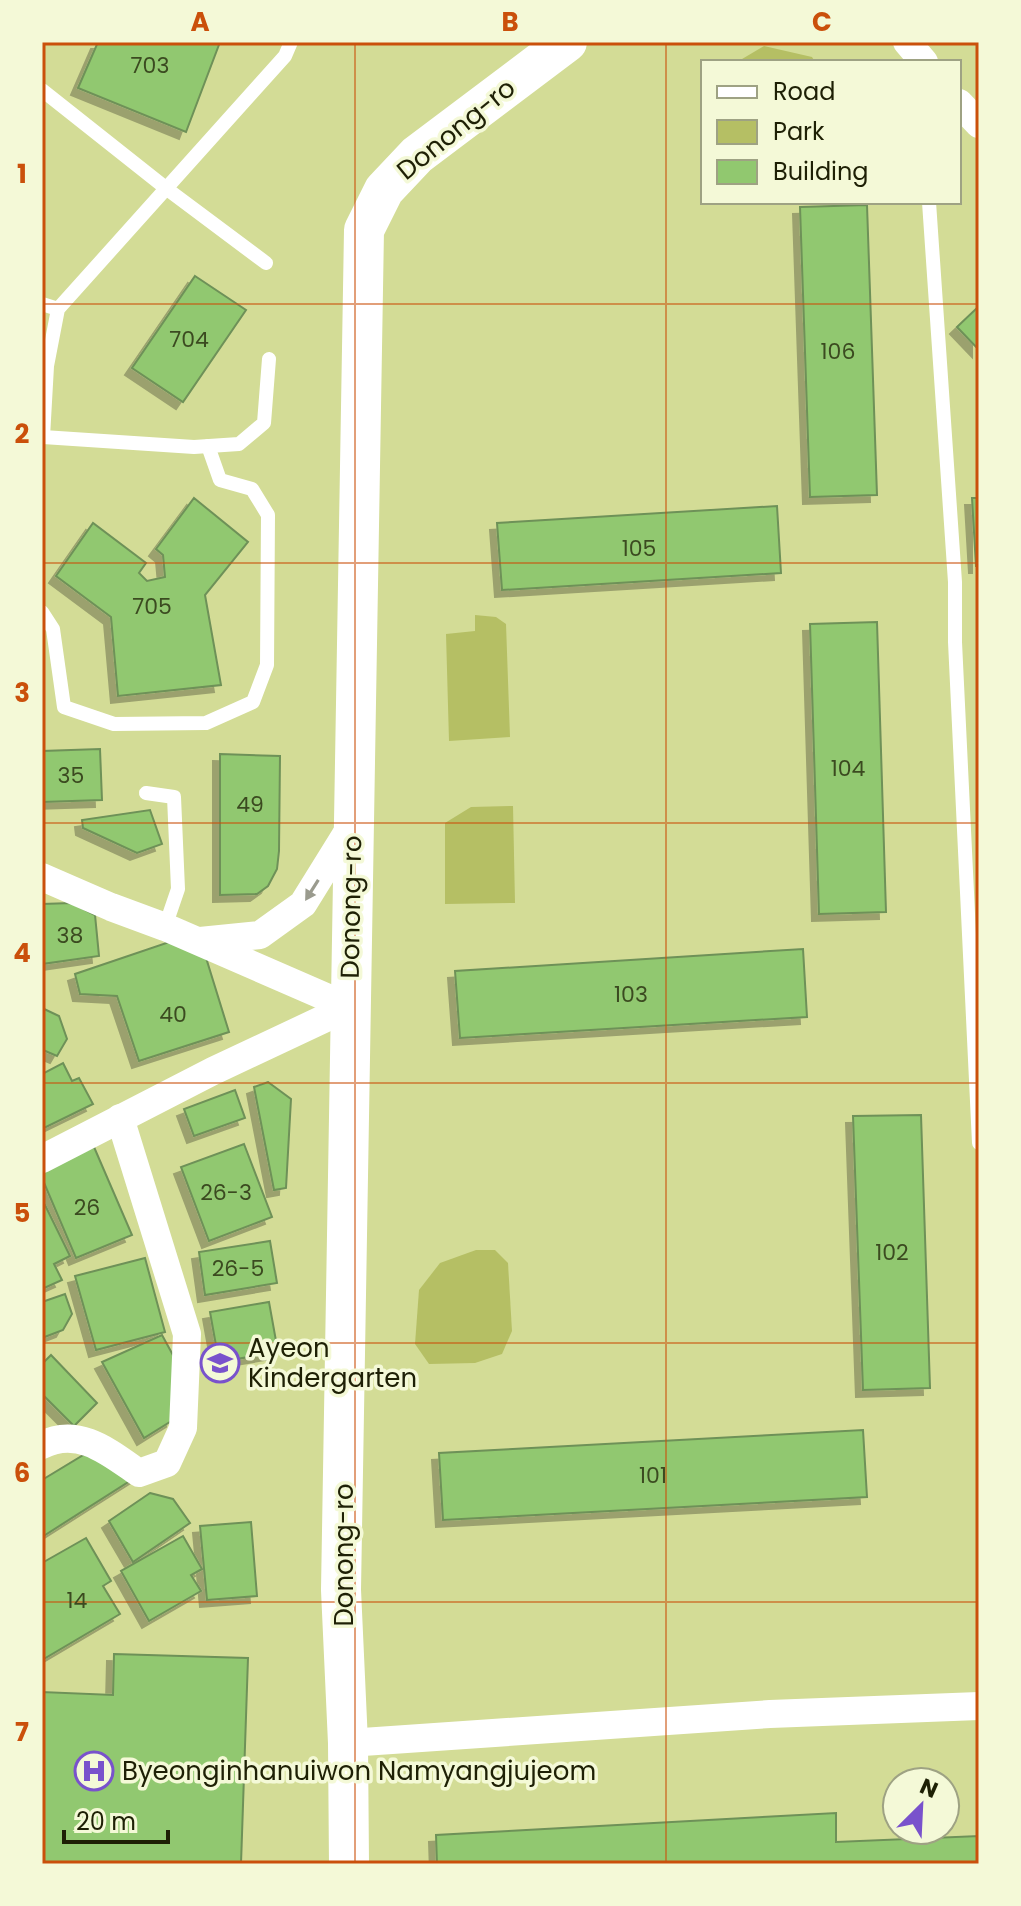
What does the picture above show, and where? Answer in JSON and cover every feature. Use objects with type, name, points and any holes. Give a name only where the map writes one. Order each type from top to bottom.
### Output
[{"type":"street","name":"Donong-ro","points":[[349,1864],[348,1743],[341,1590],[364,230],[384,190],[417,155],[567,42]]},
{"type":"street","points":[[907,42],[922,60]]},
{"type":"street","points":[[961,105],[979,124]]},
{"type":"street","points":[[198,941],[260,935],[303,904],[353,824]]},
{"type":"street","points":[[42,877],[349,1007]]},
{"type":"street","points":[[42,1159],[227,1064],[349,1007]]},
{"type":"street","points":[[42,1445],[56,1438],[94,1442],[139,1473],[167,1463],[183,1428],[187,1334],[120,1118]]},
{"type":"street","points":[[348,1743],[770,1714],[979,1706]]},
{"type":"lane","points":[[269,359],[264,423],[239,444],[194,447],[42,440],[47,366],[58,309],[285,56],[291,42]]},
{"type":"lane","points":[[42,90],[266,263]]},
{"type":"lane","points":[[929,204],[955,582],[955,658],[979,1143]]},
{"type":"lane","points":[[42,304],[58,309]]},
{"type":"lane","points":[[42,612],[53,629],[64,707],[114,724],[206,723],[253,702],[267,665],[268,515],[252,489],[220,480],[208,446]]},
{"type":"lane","points":[[146,793],[174,797],[178,889],[165,927]]},
{"type":"green space","points":[[764,46],[812,57],[814,60],[740,60]]},
{"type":"green space","points":[[475,615],[496,617],[506,624],[510,737],[449,741],[446,634],[475,631]]},
{"type":"green space","points":[[513,806],[515,903],[445,904],[445,823],[471,807]]},
{"type":"green space","points":[[476,1250],[495,1250],[508,1263],[512,1331],[502,1354],[475,1363],[429,1364],[415,1344],[419,1290],[440,1263]]},
{"type":"building","points":[[98,42],[220,42],[186,132],[78,88]]},
{"type":"building","points":[[867,205],[877,495],[810,497],[800,207]]},
{"type":"building","points":[[195,276],[246,310],[183,402],[132,368]]},
{"type":"building","points":[[979,306],[979,350],[957,327]]},
{"type":"building","points":[[194,498],[248,542],[205,595],[221,685],[118,696],[111,617],[56,576],[93,523],[146,563],[139,573],[147,581],[165,577],[163,555],[156,549]]},
{"type":"building","points":[[972,498],[979,498],[979,566],[976,566]]},
{"type":"building","points":[[777,506],[781,573],[502,590],[497,523]]},
{"type":"building","points":[[877,622],[886,912],[819,914],[810,624]]},
{"type":"building","points":[[100,749],[102,800],[42,802],[42,751]]},
{"type":"building","points":[[220,754],[280,756],[277,869],[268,886],[257,894],[220,895]]},
{"type":"building","points":[[150,810],[162,844],[137,853],[83,828],[82,820]]},
{"type":"building","points":[[72,903],[95,915],[99,956],[42,964],[42,904]]},
{"type":"building","points":[[181,938],[203,948],[229,1032],[139,1061],[117,996],[80,994],[75,974]]},
{"type":"building","points":[[803,949],[807,1017],[460,1038],[455,971]]},
{"type":"building","points":[[42,1008],[59,1016],[67,1039],[57,1056],[42,1051]]},
{"type":"building","points":[[63,1063],[72,1081],[79,1078],[93,1104],[42,1129],[42,1074]]},
{"type":"building","points":[[268,1082],[291,1099],[286,1188],[274,1190],[254,1087]]},
{"type":"building","points":[[235,1090],[245,1118],[194,1136],[184,1109]]},
{"type":"building","points":[[921,1115],[930,1388],[863,1390],[853,1116]]},
{"type":"building","points":[[244,1144],[272,1217],[209,1241],[181,1167]]},
{"type":"building","points":[[94,1147],[132,1235],[76,1258],[42,1178],[42,1169]]},
{"type":"building","points":[[42,1199],[70,1256],[54,1264],[62,1280],[42,1289]]},
{"type":"building","points":[[270,1241],[277,1283],[205,1295],[199,1252]]},
{"type":"building","points":[[145,1258],[165,1332],[96,1350],[75,1276]]},
{"type":"building","points":[[65,1294],[72,1314],[63,1330],[42,1338],[42,1302]]},
{"type":"building","points":[[269,1302],[278,1352],[219,1362],[210,1312]]},
{"type":"building","points":[[162,1335],[180,1368],[173,1420],[144,1438],[102,1362]]},
{"type":"building","points":[[51,1355],[97,1403],[74,1426],[42,1394],[42,1364]]},
{"type":"building","points":[[863,1430],[867,1497],[443,1520],[439,1453]]},
{"type":"building","points":[[90,1451],[136,1477],[42,1537],[42,1480]]},
{"type":"building","points":[[150,1493],[173,1499],[190,1523],[133,1562],[109,1521]]},
{"type":"building","points":[[251,1522],[257,1596],[207,1600],[200,1526]]},
{"type":"building","points":[[183,1536],[202,1569],[191,1575],[201,1591],[149,1621],[121,1571]]},
{"type":"building","points":[[86,1538],[111,1581],[103,1586],[120,1614],[42,1660],[42,1563]]},
{"type":"building","points":[[114,1654],[248,1658],[241,1864],[42,1864],[42,1692],[113,1695]]},
{"type":"building","points":[[836,1813],[836,1842],[881,1840],[881,1846],[961,1846],[961,1837],[979,1836],[979,1864],[437,1864],[436,1835]]},
{"type":"place","name":"Ayeon Kindergarten","points":[[220,1363]]},
{"type":"place","name":"Byeonginhanuiwon Namyangjujeom","points":[[94,1771]]}]
